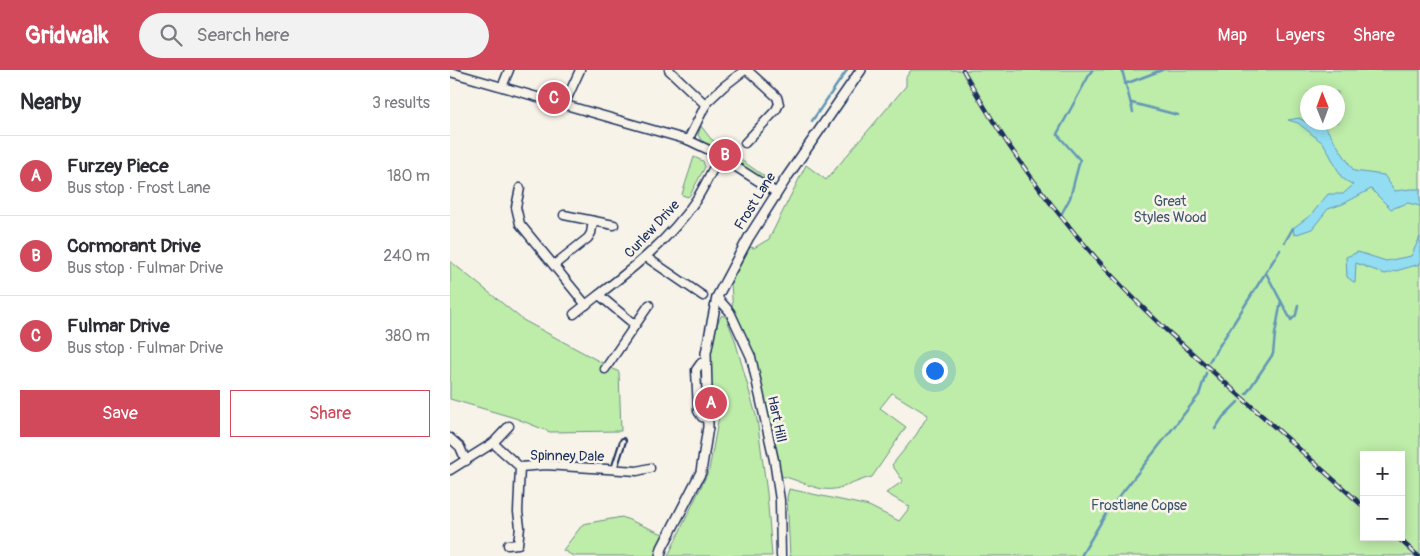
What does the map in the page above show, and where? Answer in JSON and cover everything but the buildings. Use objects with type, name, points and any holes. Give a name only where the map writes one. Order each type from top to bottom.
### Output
[{"type":"street","points":[[502,87],[509,70]]},
{"type":"street","points":[[564,105],[580,70]]},
{"type":"street","points":[[669,70],[706,105]]},
{"type":"street","points":[[688,140],[706,105],[723,87],[746,70],[776,97],[779,104],[776,110],[745,143]]},
{"type":"street","name":"Frost Lane","points":[[660,556],[701,472],[708,419],[706,353],[717,297],[749,237],[861,70]]},
{"type":"street","points":[[450,72],[688,140],[720,157],[777,193]]},
{"type":"street","name":"Curlew Drive","points":[[574,314],[646,257],[674,228],[696,200],[720,157]]},
{"type":"street","points":[[520,188],[516,202],[518,220],[586,305]]},
{"type":"street","points":[[564,215],[614,225]]},
{"type":"street","points":[[554,265],[588,238],[593,221]]},
{"type":"street","points":[[646,257],[703,296]]},
{"type":"street","points":[[599,295],[635,325]]},
{"type":"street","name":"Hart Hill","points":[[717,297],[730,312],[751,357],[774,460],[780,500],[781,556]]},
{"type":"street","points":[[605,369],[649,305]]},
{"type":"street","points":[[450,470],[493,443],[509,426]]},
{"type":"street","points":[[450,438],[460,447],[466,461]]},
{"type":"street","name":"Spinney Dale","points":[[493,443],[520,467],[546,466],[637,471],[650,468]]},
{"type":"street","points":[[508,545],[518,544],[520,527],[518,512],[520,467]]},
{"type":"lane","points":[[614,470],[623,441]]},
{"type":"green space","points":[[911,70],[1420,70],[1420,556],[790,556],[787,497],[789,489],[869,506],[899,521],[910,507],[886,493],[903,481],[892,465],[916,435],[928,415],[892,393],[880,408],[906,427],[872,477],[836,489],[829,489],[818,488],[781,476],[756,360],[733,315],[731,283],[750,247],[754,248],[769,239],[806,165],[826,180],[906,86],[906,77]]},
{"type":"green space","points":[[701,126],[711,139],[774,183],[772,187],[704,144],[698,135]]},
{"type":"green space","points":[[694,157],[703,161],[705,167],[688,197],[682,195]]},
{"type":"green space","points":[[450,261],[523,320],[619,372],[621,431],[550,432],[515,418],[450,399]]},
{"type":"green space","points":[[722,315],[726,317],[735,340],[757,419],[767,493],[772,556],[668,556],[709,470],[719,416],[712,415],[712,349],[717,325]]},
{"type":"green space","points":[[622,517],[663,534],[655,556],[573,556],[563,550],[583,524]]},
{"type":"water","points":[[1299,118],[1300,125],[1298,123],[1288,120]]},
{"type":"water","points":[[1307,130],[1327,130],[1354,171],[1384,175],[1395,191],[1420,189],[1420,206],[1408,203],[1391,209],[1371,189],[1343,204],[1328,209],[1312,229],[1294,235],[1293,228],[1311,215],[1328,194],[1343,194],[1353,185],[1342,178],[1324,144]]},
{"type":"water","points":[[1420,237],[1420,264],[1385,274],[1356,263],[1355,283],[1347,277],[1346,257],[1358,252],[1386,261],[1411,256]]},
{"type":"waterway","points":[[812,121],[847,70]]},
{"type":"waterway","points":[[1062,213],[1070,198],[1080,160],[1057,134],[1092,70]]},
{"type":"waterway","points":[[1122,70],[1133,112]]},
{"type":"waterway","points":[[1125,84],[1162,70]]},
{"type":"waterway","points":[[1132,103],[1178,115]]},
{"type":"waterway","points":[[1285,242],[1293,228]]},
{"type":"waterway","points":[[1209,362],[1280,250]]},
{"type":"waterway","points":[[1266,273],[1291,320],[1296,315],[1298,305]]},
{"type":"waterway","points":[[1246,394],[1273,354],[1281,301]]},
{"type":"waterway","points":[[1081,556],[1107,512],[1199,395],[1206,373]]},
{"type":"waterway","points":[[1215,429],[1223,417],[1238,402]]},
{"type":"railway","points":[[963,70],[984,106],[1029,174],[1053,207],[1106,270],[1164,328],[1360,503]]},
{"type":"railway","points":[[1401,541],[1418,556]]},
{"type":"place","name":"Fulmar Drive","points":[[554,98]]},
{"type":"place","name":"Cormorant Drive","points":[[725,155]]},
{"type":"place","name":"Furzey Piece","points":[[711,403]]},
{"type":"park label","name":"Great Styles Wood","points":[[1170,210]]},
{"type":"park label","name":"Frostlane Copse","points":[[1139,505]]}]
